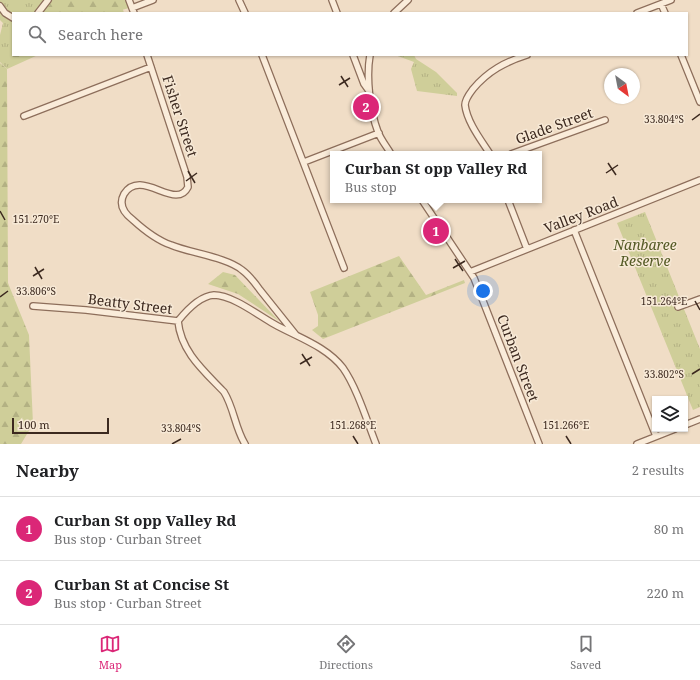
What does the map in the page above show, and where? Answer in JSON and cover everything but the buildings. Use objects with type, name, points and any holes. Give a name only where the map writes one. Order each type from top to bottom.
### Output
[{"type":"street","points":[[39,12],[48,0]]},
{"type":"street","points":[[129,0],[133,10],[153,0]]},
{"type":"street","points":[[240,0],[245,12]]},
{"type":"street","points":[[332,0],[337,12]]},
{"type":"street","points":[[395,12],[408,0]]},
{"type":"street","points":[[641,12],[671,0]]},
{"type":"street","points":[[661,4],[665,12]]},
{"type":"street","points":[[0,6],[5,13],[12,17]]},
{"type":"street","name":"Fisher Street","points":[[147,56],[187,177],[188,187],[184,194],[178,196],[146,186],[135,186],[127,191],[122,198],[122,206],[126,213],[144,230],[161,241],[171,246],[226,262],[243,270],[296,335]]},
{"type":"street","points":[[262,56],[344,268]]},
{"type":"street","points":[[353,56],[364,84],[369,91]]},
{"type":"street","points":[[370,56],[369,91],[379,133],[389,151]]},
{"type":"street","points":[[488,151],[469,119],[465,104],[469,93],[481,79],[499,66],[524,56]]},
{"type":"street","points":[[681,56],[700,102]]},
{"type":"street","points":[[24,116],[151,67]]},
{"type":"street","name":"Glade Street","points":[[520,151],[605,120]]},
{"type":"street","points":[[332,151],[379,133]]},
{"type":"street","points":[[304,162],[330,152]]},
{"type":"street","name":"Valley Road","points":[[470,272],[700,180]]},
{"type":"street","name":"Curban Street","points":[[424,203],[474,278],[539,444]]},
{"type":"street","points":[[509,203],[527,248]]},
{"type":"street","points":[[574,230],[656,436]]},
{"type":"street","points":[[178,321],[184,313],[204,298],[212,295],[222,296],[232,300],[326,352],[343,368],[351,382],[376,444]]},
{"type":"street","points":[[678,308],[700,299]]},
{"type":"street","name":"Beatty Street","points":[[33,306],[86,310],[178,321],[185,348],[191,357],[228,398],[238,432],[245,444]]},
{"type":"street","points":[[688,424],[700,419]]},
{"type":"street","points":[[637,444],[667,432]]},
{"type":"green space","points":[[0,0],[127,0],[121,3],[124,12],[12,12],[12,56],[36,56],[7,69],[0,62],[0,35],[3,23],[0,20]]},
{"type":"green space","points":[[54,0],[126,0],[129,8],[115,12],[44,12]]},
{"type":"green space","points":[[12,25],[12,56],[33,56],[10,67]]},
{"type":"green space","points":[[398,56],[414,56],[416,59],[436,72],[457,93],[457,96],[417,91],[411,69],[414,62]]},
{"type":"green space","points":[[0,63],[7,69],[8,283],[29,335],[33,424],[21,444],[0,444]]},
{"type":"green space","name":"Nanbaree Reserve","points":[[645,212],[700,349],[700,407],[693,410],[688,396],[617,223]]},
{"type":"green space","points":[[399,256],[426,295],[464,280],[465,283],[323,339],[312,330],[318,326],[318,315],[310,292]]},
{"type":"green space","points":[[223,272],[235,275],[279,321],[238,294],[208,284]]},
{"type":"place","name":"Curban St at Concise St","points":[[366,107]]},
{"type":"place","name":"Curban St opp Valley Rd","points":[[436,231]]}]
